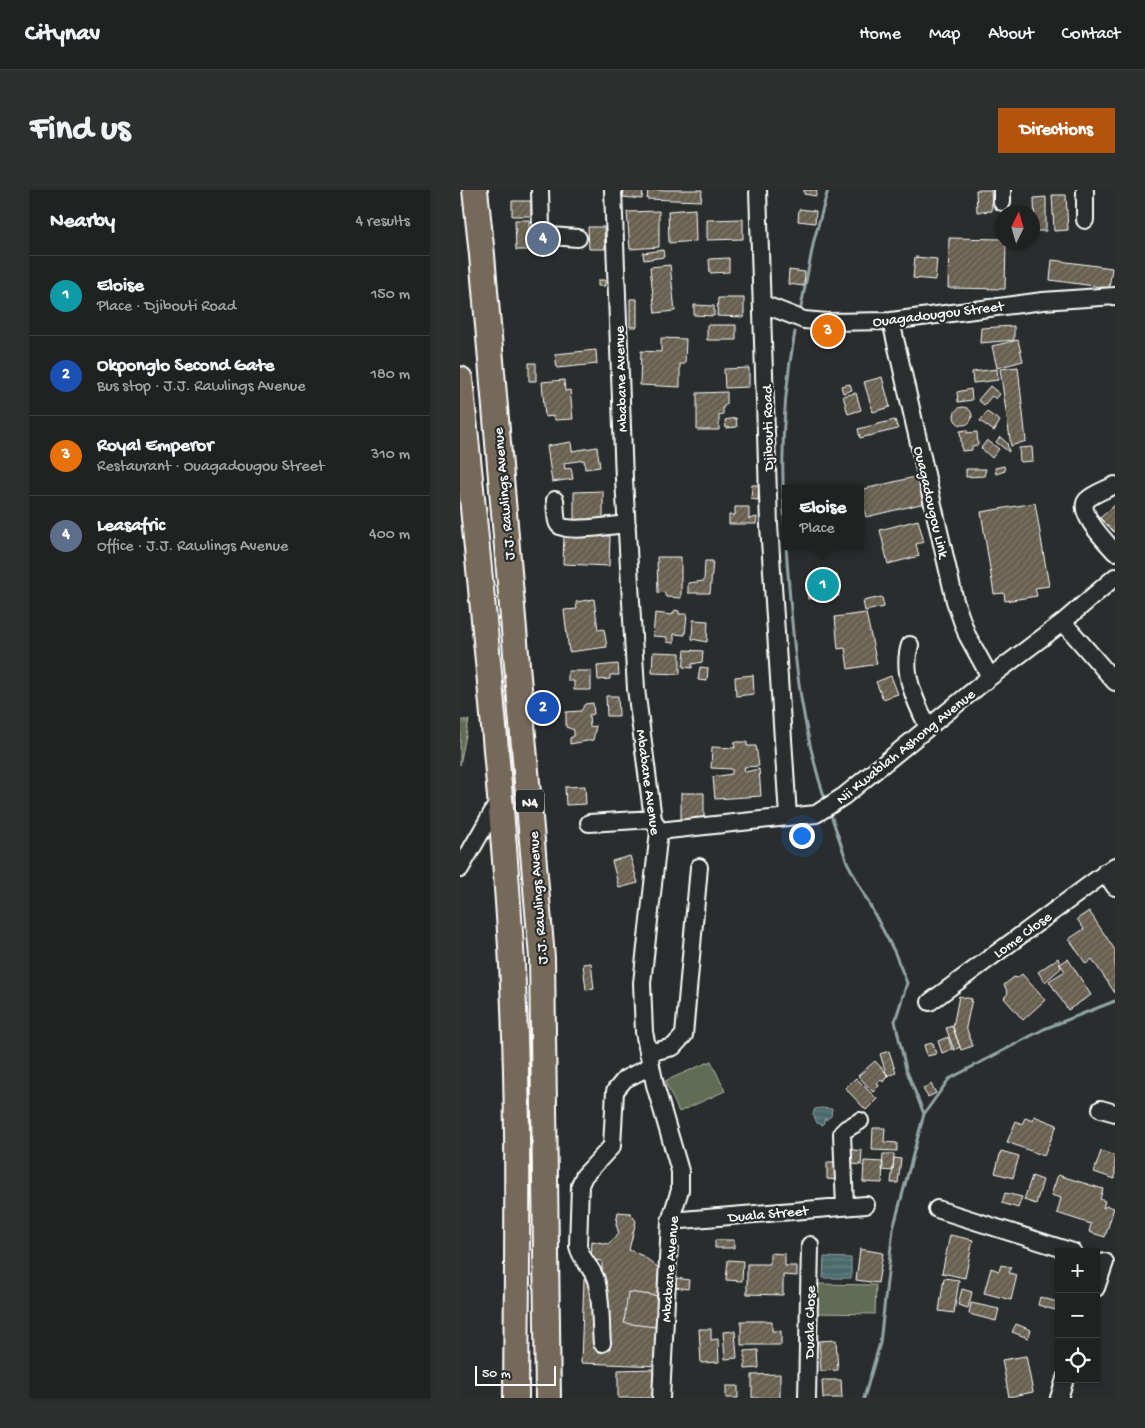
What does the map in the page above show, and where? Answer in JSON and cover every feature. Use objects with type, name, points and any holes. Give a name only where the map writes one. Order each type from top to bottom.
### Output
[{"type":"highway","name":"J.J. Rawlings Avenue","points":[[478,195],[542,958],[548,1398]]},
{"type":"highway","name":"J.J. Rawlings Avenue","points":[[460,379],[500,799],[511,948],[517,1125],[516,1398]]},
{"type":"street","points":[[540,190],[541,228],[550,236],[578,238]]},
{"type":"street","name":"Mbabane Avenue","points":[[612,190],[636,689],[656,825],[642,983],[644,1032],[680,1171],[680,1190],[670,1221],[661,1398]]},
{"type":"street","name":"Djibouti Road","points":[[758,190],[769,525],[788,816]]},
{"type":"street","points":[[1085,190],[1085,220]]},
{"type":"street","name":"Ouagadougou Street","points":[[763,304],[804,320],[827,322],[891,321],[1042,301],[1115,296]]},
{"type":"street","name":"Ouagadougou Link","points":[[891,321],[955,601],[967,635],[990,677]]},
{"type":"street","points":[[1115,485],[1087,500],[1084,506],[1086,516],[1115,552]]},
{"type":"street","points":[[555,500],[558,524],[562,528],[572,529],[627,524]]},
{"type":"street","name":"Nii Kwablah Ashong Avenue","points":[[589,824],[722,826],[788,816],[816,814],[844,796],[990,677],[1063,622],[1115,577]]},
{"type":"street","points":[[1063,622],[1115,682]]},
{"type":"street","points":[[910,645],[907,654],[908,674],[916,703],[928,727]]},
{"type":"street","points":[[460,869],[500,799]]},
{"type":"street","points":[[602,1343],[597,1284],[592,1270],[580,1255],[578,1246],[580,1185],[584,1176],[612,1146],[615,1092],[620,1084],[650,1059],[673,1046],[684,1035],[699,867]]},
{"type":"street","points":[[1110,869],[1115,887]]},
{"type":"street","name":"Lome Close","points":[[930,1002],[1110,869]]},
{"type":"street","points":[[845,1206],[842,1134],[846,1129],[860,1121]]},
{"type":"street","name":"Duala Street","points":[[670,1221],[866,1205]]},
{"type":"street","points":[[937,1209],[1060,1248]]},
{"type":"street","name":"Duala Close","points":[[808,1398],[810,1245]]},
{"type":"street","points":[[1100,1278],[1106,1262]]},
{"type":"street","points":[[1058,1398],[1064,1383]]},
{"type":"green space","points":[[460,720],[469,720],[460,765]]},
{"type":"green space","points":[[711,1061],[725,1091],[679,1112],[665,1081]]},
{"type":"green space","points":[[817,1284],[876,1285],[875,1314],[817,1313]]},
{"type":"water","points":[[815,1109],[832,1109],[831,1116],[826,1120],[825,1118],[823,1125],[817,1123],[813,1114]]},
{"type":"water","points":[[824,1257],[851,1258],[851,1278],[823,1278]]},
{"type":"building","points":[[624,190],[643,190],[642,199],[623,197]]},
{"type":"building","points":[[648,190],[702,190],[701,201],[647,199]]},
{"type":"building","points":[[804,190],[817,190],[816,196],[804,194]]},
{"type":"building","points":[[976,190],[991,190],[992,211],[977,212]]},
{"type":"building","points":[[1052,195],[1066,195],[1068,230],[1054,231]]},
{"type":"building","points":[[1046,197],[1046,231],[1040,231],[1040,205],[1034,205],[1034,198]]},
{"type":"building","points":[[512,201],[531,201],[531,216],[512,216]]},
{"type":"building","points":[[695,209],[696,241],[669,243],[668,211]]},
{"type":"building","points":[[799,209],[816,211],[815,223],[798,221]]},
{"type":"building","points":[[659,211],[659,247],[630,249],[627,212]]},
{"type":"building","points":[[743,219],[743,239],[707,240],[707,220]]},
{"type":"building","points":[[515,220],[529,220],[530,250],[516,250]]},
{"type":"building","points":[[588,227],[604,227],[605,249],[589,249]]},
{"type":"building","points":[[949,238],[995,239],[995,250],[1006,250],[1005,289],[948,288]]},
{"type":"building","points":[[663,250],[664,257],[644,260],[643,253]]},
{"type":"building","points":[[915,257],[937,259],[935,280],[913,278]]},
{"type":"building","points":[[729,258],[729,272],[710,273],[709,259]]},
{"type":"building","points":[[1052,260],[1112,268],[1109,288],[1050,280]]},
{"type":"building","points":[[670,265],[675,311],[655,313],[650,267]]},
{"type":"building","points":[[789,270],[805,272],[804,286],[788,284]]},
{"type":"building","points":[[598,280],[605,280],[605,286],[598,286]]},
{"type":"building","points":[[718,298],[744,298],[744,317],[717,316]]},
{"type":"building","points":[[630,299],[637,299],[637,327],[630,327]]},
{"type":"building","points":[[694,305],[714,306],[714,316],[694,315]]},
{"type":"building","points":[[707,325],[736,325],[736,340],[707,340]]},
{"type":"building","points":[[1014,326],[1014,340],[980,343],[981,328]]},
{"type":"building","points":[[661,338],[686,339],[685,364],[680,364],[680,387],[640,385],[641,351],[661,352]]},
{"type":"building","points":[[1018,340],[1023,361],[997,368],[992,346]]},
{"type":"building","points":[[596,350],[597,364],[557,368],[555,354]]},
{"type":"building","points":[[529,363],[536,363],[536,381],[529,381]]},
{"type":"building","points":[[1018,367],[1026,441],[1011,446],[1000,369]]},
{"type":"building","points":[[749,368],[749,387],[725,388],[724,369]]},
{"type":"building","points":[[997,369],[998,380],[973,383],[972,372]]},
{"type":"building","points":[[882,377],[890,407],[873,412],[864,382]]},
{"type":"building","points":[[564,380],[565,391],[570,390],[573,419],[555,420],[554,416],[545,417],[542,382]]},
{"type":"building","points":[[850,384],[852,390],[843,393],[841,386]]},
{"type":"building","points":[[990,386],[1000,394],[996,399],[992,396],[984,405],[978,400]]},
{"type":"building","points":[[971,389],[972,400],[958,402],[957,392]]},
{"type":"building","points":[[727,392],[727,404],[723,407],[723,414],[719,415],[719,430],[697,430],[697,393]]},
{"type":"building","points":[[856,393],[861,410],[848,414],[843,396]]},
{"type":"building","points":[[963,407],[969,410],[972,416],[969,422],[963,425],[957,422],[954,416],[957,410]]},
{"type":"building","points":[[987,412],[1000,421],[994,431],[980,421]]},
{"type":"building","points":[[736,418],[737,427],[726,428],[725,420]]},
{"type":"building","points":[[895,420],[898,429],[860,438],[858,429]]},
{"type":"building","points":[[967,430],[967,433],[977,432],[978,445],[972,446],[972,450],[962,451],[960,431]]},
{"type":"building","points":[[1000,437],[1007,443],[1009,452],[996,442]]},
{"type":"building","points":[[987,440],[999,449],[992,458],[981,448]]},
{"type":"building","points":[[571,442],[572,451],[597,447],[600,467],[585,469],[584,460],[564,463],[565,469],[571,468],[573,479],[552,482],[547,446]]},
{"type":"building","points":[[1032,447],[1033,461],[1020,462],[1019,448]]},
{"type":"building","points":[[1004,466],[1005,471],[996,474],[995,468]]},
{"type":"building","points":[[966,469],[986,469],[984,476],[966,477]]},
{"type":"building","points":[[919,476],[925,503],[866,517],[864,489]]},
{"type":"building","points":[[752,485],[759,485],[758,500],[751,499]]},
{"type":"building","points":[[603,491],[603,521],[574,522],[574,492]]},
{"type":"building","points":[[1035,503],[1049,586],[1035,588],[1037,596],[1005,601],[1004,593],[994,594],[981,512]]},
{"type":"building","points":[[1115,505],[1115,533],[1100,518]]},
{"type":"building","points":[[735,507],[749,507],[749,519],[757,517],[756,524],[729,524],[729,515],[735,515]]},
{"type":"building","points":[[918,520],[924,542],[916,544],[919,556],[888,564],[880,530]]},
{"type":"building","points":[[564,534],[610,536],[609,566],[563,564]]},
{"type":"building","points":[[657,557],[681,557],[681,598],[666,597],[664,592],[658,593]]},
{"type":"building","points":[[705,561],[713,561],[710,593],[688,593],[688,583],[704,581]]},
{"type":"building","points":[[837,575],[839,596],[808,599],[807,589],[814,577]]},
{"type":"building","points":[[882,597],[884,607],[865,611],[863,601]]},
{"type":"building","points":[[594,599],[598,630],[604,629],[607,647],[569,652],[564,610],[577,609],[576,602]]},
{"type":"building","points":[[675,610],[679,611],[679,614],[687,614],[685,635],[674,634],[674,643],[667,642],[667,637],[653,636],[655,613],[672,615]]},
{"type":"building","points":[[866,613],[877,664],[848,669],[845,648],[838,649],[835,617]]},
{"type":"building","points":[[693,620],[708,621],[707,642],[692,639]]},
{"type":"building","points":[[685,650],[703,651],[702,662],[692,664],[692,668],[683,667]]},
{"type":"building","points":[[653,652],[680,653],[680,674],[652,673]]},
{"type":"building","points":[[618,664],[619,675],[610,675],[610,679],[598,680],[597,666]]},
{"type":"building","points":[[700,667],[708,668],[707,681],[698,680]]},
{"type":"building","points":[[568,671],[591,671],[591,690],[574,690],[574,681],[568,681]]},
{"type":"building","points":[[753,675],[754,694],[736,696],[735,677]]},
{"type":"building","points":[[891,676],[898,694],[883,699],[876,682]]},
{"type":"building","points":[[606,696],[618,696],[619,716],[607,716]]},
{"type":"building","points":[[593,703],[594,714],[589,715],[590,727],[596,726],[593,740],[570,744],[570,738],[574,736],[574,730],[566,727],[566,712],[581,711],[585,704]]},
{"type":"building","points":[[734,742],[747,742],[747,746],[756,746],[759,766],[744,767],[745,772],[759,769],[761,796],[715,799],[713,777],[732,774],[732,769],[711,768],[712,747],[735,748]]},
{"type":"building","points":[[585,786],[586,804],[566,805],[565,787]]},
{"type":"building","points":[[681,793],[704,793],[704,821],[681,819]]},
{"type":"building","points":[[630,856],[638,883],[619,888],[612,861]]},
{"type":"building","points":[[1089,911],[1115,950],[1115,993],[1092,959],[1086,964],[1069,939],[1084,929],[1077,919]]},
{"type":"building","points":[[1058,958],[1061,968],[1045,982],[1038,972]]},
{"type":"building","points":[[1068,959],[1091,995],[1068,1010],[1049,981],[1065,971],[1060,964]]},
{"type":"building","points":[[591,963],[594,989],[586,990],[583,964]]},
{"type":"building","points":[[1022,974],[1045,1000],[1023,1020],[1004,998],[1008,993],[1004,985],[1014,977],[1017,978]]},
{"type":"building","points":[[959,996],[972,999],[966,1027],[973,1046],[961,1050],[953,1027]]},
{"type":"building","points":[[952,1026],[960,1047],[954,1050],[946,1028]]},
{"type":"building","points":[[948,1037],[952,1049],[942,1053],[938,1041]]},
{"type":"building","points":[[933,1043],[936,1054],[927,1056],[924,1045]]},
{"type":"building","points":[[889,1051],[896,1073],[887,1076],[880,1054]]},
{"type":"building","points":[[875,1061],[888,1075],[883,1082],[881,1080],[877,1083],[879,1086],[873,1092],[858,1076]]},
{"type":"building","points":[[856,1078],[877,1099],[866,1110],[845,1088]]},
{"type":"building","points":[[931,1084],[936,1093],[928,1097],[923,1089]]},
{"type":"building","points":[[1034,1116],[1057,1125],[1044,1156],[1007,1142],[1016,1121],[1022,1124],[1025,1118],[1033,1121]]},
{"type":"building","points":[[873,1128],[885,1128],[884,1142],[897,1143],[897,1151],[872,1150]]},
{"type":"building","points":[[847,1149],[862,1151],[861,1165],[845,1163]]},
{"type":"building","points":[[1001,1151],[1019,1156],[1013,1178],[995,1173]]},
{"type":"building","points":[[1101,1151],[1115,1156],[1115,1179],[1094,1172]]},
{"type":"building","points":[[883,1154],[894,1154],[893,1171],[882,1170]]},
{"type":"building","points":[[894,1158],[901,1159],[898,1183],[891,1183]]},
{"type":"building","points":[[864,1161],[883,1162],[882,1183],[863,1182]]},
{"type":"building","points":[[827,1162],[838,1162],[838,1180],[827,1179]]},
{"type":"building","points":[[1058,1175],[1103,1189],[1100,1199],[1105,1201],[1103,1208],[1107,1206],[1114,1208],[1105,1237],[1089,1232],[1091,1224],[1057,1213],[1061,1198],[1051,1195]]},
{"type":"building","points":[[1032,1176],[1043,1180],[1036,1204],[1024,1200]]},
{"type":"building","points":[[1005,1193],[1022,1197],[1018,1208],[1002,1203]]},
{"type":"building","points":[[618,1212],[630,1213],[636,1221],[629,1250],[643,1256],[663,1271],[659,1366],[581,1363],[584,1279],[602,1279],[602,1261],[591,1260],[592,1241],[608,1244],[619,1234],[616,1224]]},
{"type":"building","points":[[950,1235],[973,1240],[965,1278],[942,1273]]},
{"type":"building","points":[[715,1240],[734,1240],[734,1248],[715,1248]]},
{"type":"building","points":[[860,1249],[883,1253],[878,1283],[856,1280]]},
{"type":"building","points":[[770,1253],[785,1254],[785,1266],[797,1266],[797,1276],[783,1275],[783,1295],[747,1294],[747,1264],[770,1264]]},
{"type":"building","points":[[728,1260],[743,1261],[742,1281],[726,1280]]},
{"type":"building","points":[[1001,1265],[1011,1267],[1009,1273],[1017,1275],[1011,1300],[984,1293],[991,1268],[999,1271]]},
{"type":"building","points":[[676,1278],[689,1280],[688,1289],[675,1287]]},
{"type":"building","points":[[944,1278],[959,1280],[954,1313],[939,1311]]},
{"type":"building","points":[[962,1289],[972,1292],[968,1308],[958,1305]]},
{"type":"building","points":[[628,1292],[659,1296],[655,1327],[624,1323]]},
{"type":"building","points":[[1040,1297],[1055,1301],[1055,1310],[1038,1305]]},
{"type":"building","points":[[971,1303],[999,1309],[996,1321],[969,1314]]},
{"type":"building","points":[[741,1321],[772,1321],[772,1331],[781,1331],[781,1345],[741,1345]]},
{"type":"building","points":[[1016,1324],[1031,1330],[1028,1338],[1012,1332]]},
{"type":"building","points":[[699,1329],[711,1329],[711,1340],[718,1339],[719,1362],[701,1363]]},
{"type":"building","points":[[735,1331],[737,1358],[725,1359],[723,1332]]},
{"type":"building","points":[[836,1340],[838,1370],[821,1371],[819,1341]]},
{"type":"building","points":[[758,1350],[759,1368],[745,1369],[745,1351]]},
{"type":"building","points":[[1026,1356],[1033,1392],[1009,1397],[1002,1360]]},
{"type":"building","points":[[653,1369],[653,1398],[618,1398],[618,1370]]},
{"type":"building","points":[[780,1374],[780,1398],[752,1398],[752,1375]]},
{"type":"building","points":[[822,1380],[841,1380],[842,1398],[823,1398]]},
{"type":"building","points":[[726,1386],[738,1386],[738,1398],[726,1398]]},
{"type":"waterway","points":[[801,307],[814,240],[828,190]]},
{"type":"waterway","points":[[783,485],[783,435],[787,383],[795,332]]},
{"type":"waterway","points":[[786,550],[794,643],[803,708],[816,771],[826,802]]},
{"type":"waterway","points":[[830,812],[847,862],[894,951],[907,983],[895,1021],[906,1069],[924,1114],[893,1229],[880,1343],[864,1398]]},
{"type":"waterway","points":[[924,1114],[949,1079],[1044,1029],[1115,1001]]},
{"type":"place","name":"Leasafric","points":[[543,239]]},
{"type":"place","name":"Royal Emperor","points":[[828,331]]},
{"type":"place","name":"Eloise","points":[[823,585]]},
{"type":"place","name":"Okponglo Second Gate","points":[[543,708]]}]
